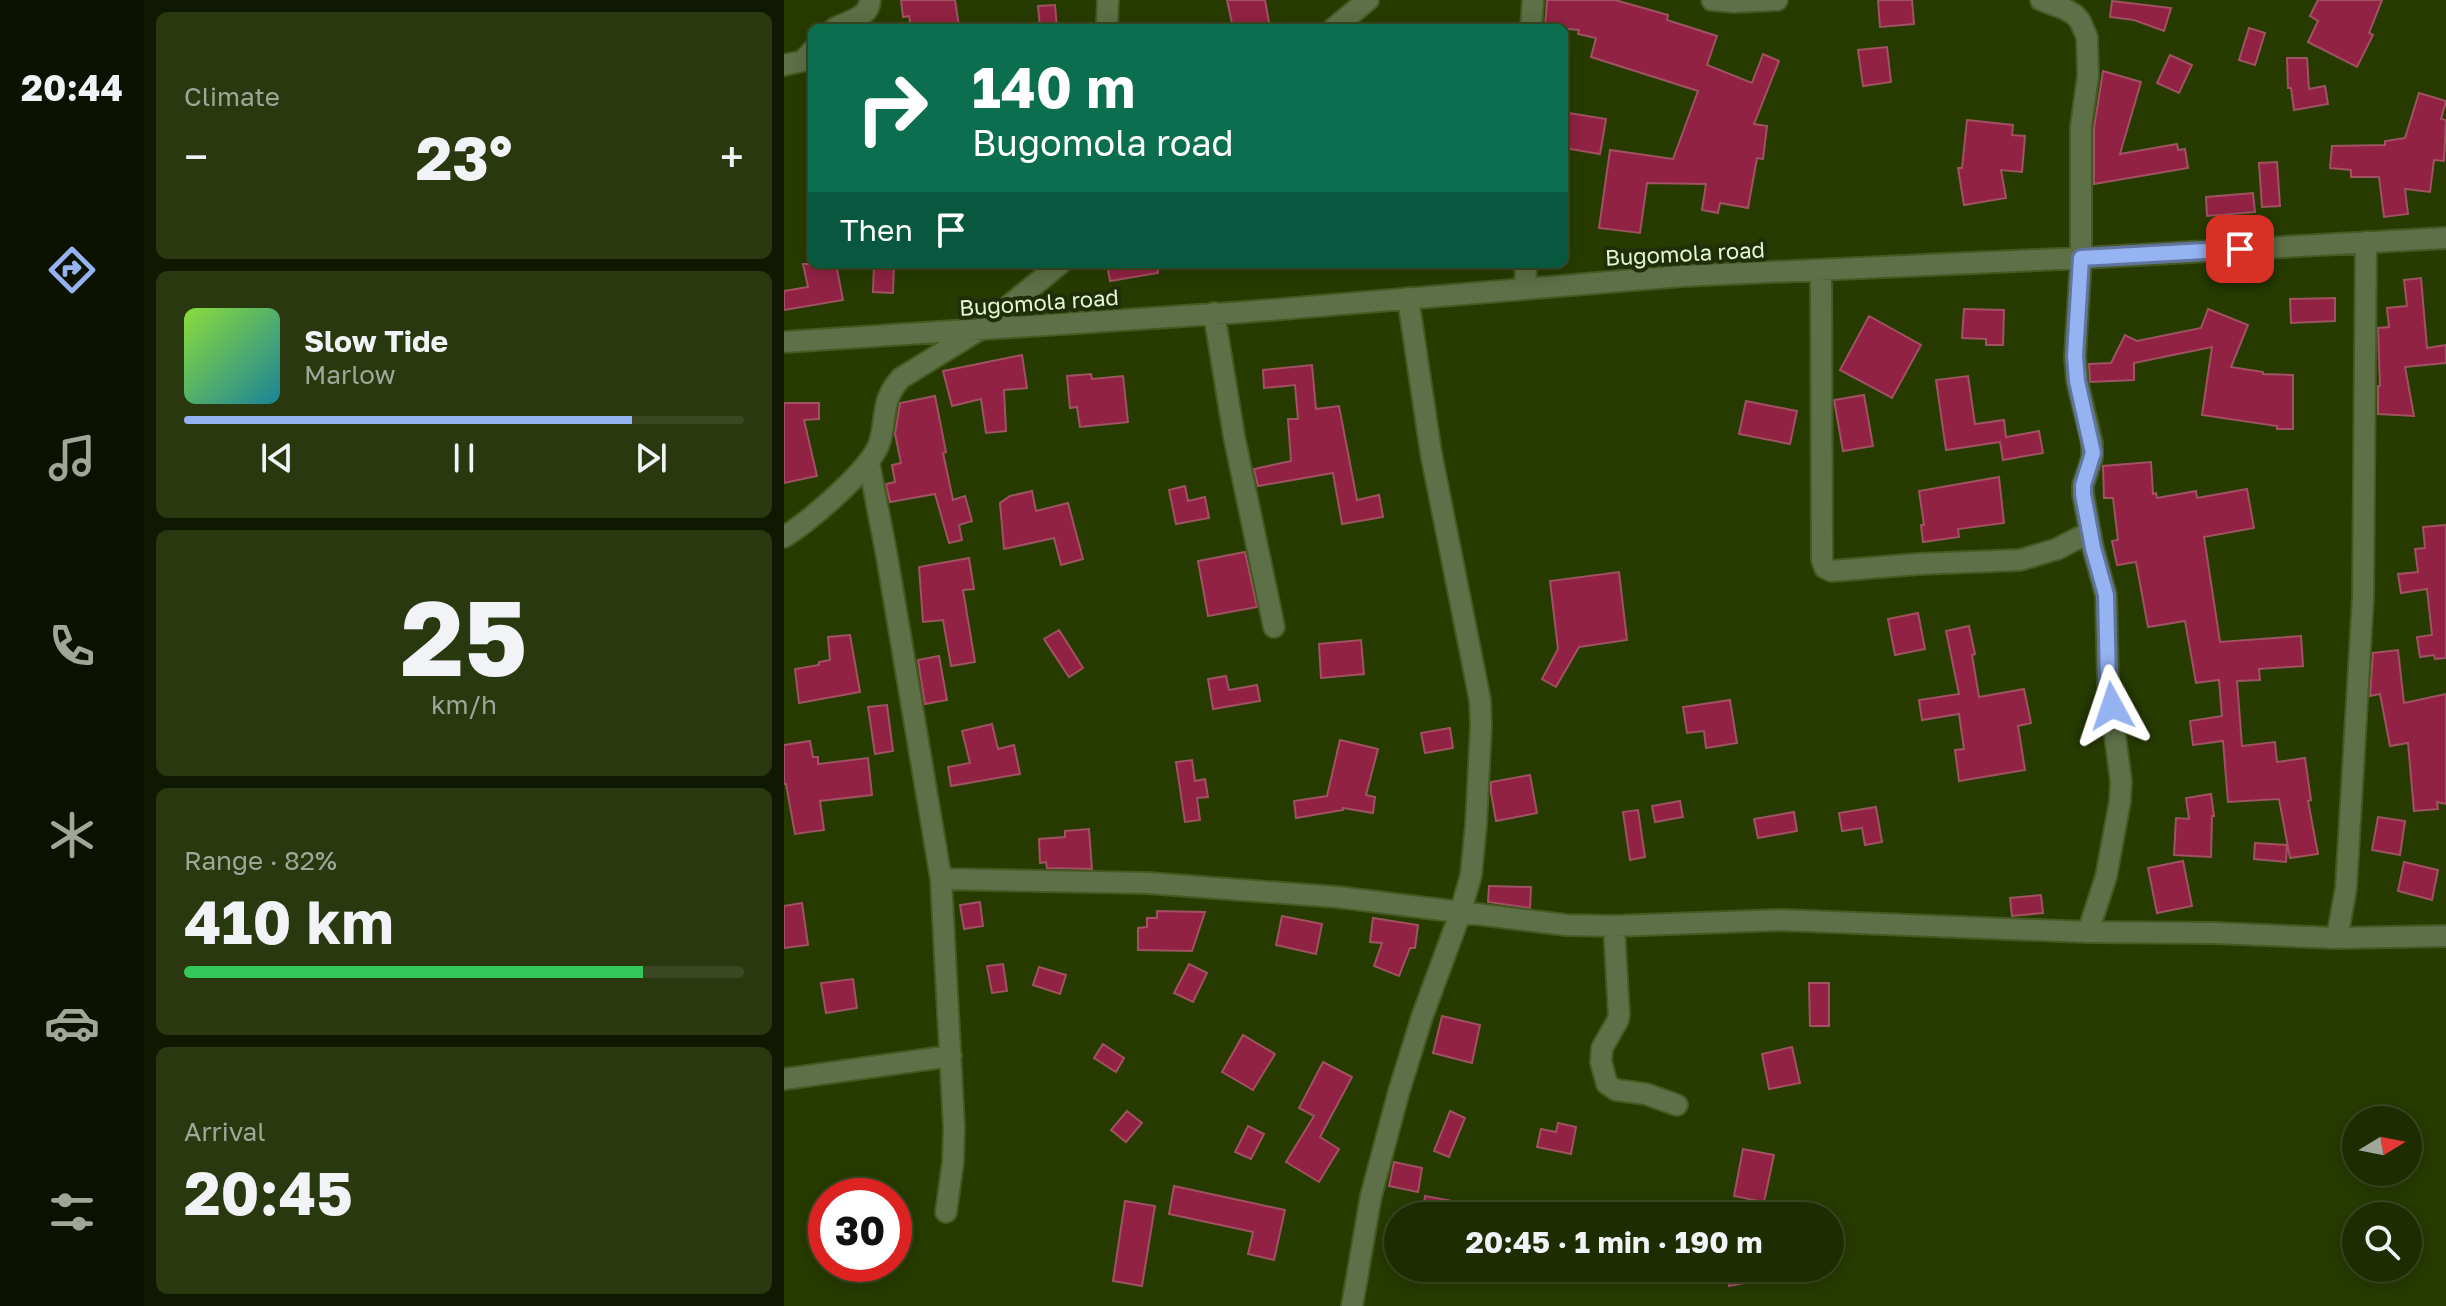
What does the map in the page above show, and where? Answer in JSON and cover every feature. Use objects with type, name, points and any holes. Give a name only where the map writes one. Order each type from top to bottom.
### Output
[{"type":"street","points":[[843,24],[867,12],[870,0]]},
{"type":"street","points":[[1107,23],[1108,0]]},
{"type":"street","points":[[1339,24],[1368,0]]},
{"type":"street","points":[[1531,24],[1533,0]]},
{"type":"street","points":[[1712,0],[1777,0]]},
{"type":"street","points":[[2041,0],[2054,3],[2075,15],[2085,28],[2087,37],[2088,76],[2081,127],[2081,258],[2075,356],[2077,381],[2092,443],[2092,458],[2083,485],[2090,532],[2106,595],[2108,683],[2121,781],[2106,877],[2088,932]]},
{"type":"street","points":[[784,65],[803,61],[808,55]]},
{"type":"street","name":"Bugomola road","points":[[784,342],[1245,312],[1682,276],[2446,238]]},
{"type":"street","points":[[2337,938],[2346,888],[2363,598],[2366,242]]},
{"type":"street","points":[[784,537],[800,527],[869,463],[880,441],[885,401],[892,387],[913,369],[979,330],[1055,268]]},
{"type":"street","points":[[1525,288],[1526,268]]},
{"type":"street","points":[[1821,270],[1822,560],[1825,568],[1832,571],[2020,560],[2057,549],[2090,532]]},
{"type":"street","points":[[1352,1306],[1371,1196],[1422,1017],[1460,914],[1471,875],[1476,825],[1480,700],[1431,453],[1408,298]]},
{"type":"street","points":[[1214,313],[1234,436],[1274,627]]},
{"type":"street","points":[[869,463],[941,879],[951,1056],[953,1162],[946,1212]]},
{"type":"street","points":[[941,879],[1148,883],[1337,897],[1566,925],[1781,920],[2337,938],[2446,936]]},
{"type":"street","points":[[1614,926],[1619,1015],[1602,1048],[1605,1080],[1616,1090],[1646,1094],[1677,1105]]},
{"type":"street","points":[[784,1079],[951,1056]]},
{"type":"building","points":[[901,0],[955,0],[959,24],[910,24],[909,16],[903,17]]},
{"type":"building","points":[[1227,0],[1265,0],[1269,24],[1232,24]]},
{"type":"building","points":[[1547,0],[1615,0],[1668,15],[1667,20],[1717,36],[1707,65],[1752,83],[1763,54],[1779,61],[1754,124],[1767,126],[1763,159],[1757,158],[1748,208],[1720,203],[1718,213],[1702,210],[1706,184],[1647,183],[1640,233],[1599,228],[1610,150],[1673,159],[1698,91],[1591,57],[1596,38],[1578,34],[1579,30],[1568,29],[1568,24],[1545,24]]},
{"type":"building","points":[[1878,0],[1912,0],[1914,24],[1880,27]]},
{"type":"building","points":[[2318,0],[2382,0],[2369,33],[2373,35],[2357,67],[2308,42],[2318,21],[2310,16]]},
{"type":"building","points":[[2112,1],[2171,8],[2164,31],[2134,20],[2110,17]]},
{"type":"building","points":[[1055,5],[1057,24],[1040,24],[1038,6]]},
{"type":"building","points":[[2249,28],[2265,33],[2255,65],[2239,60]]},
{"type":"building","points":[[1887,47],[1891,82],[1863,86],[1858,50]]},
{"type":"building","points":[[2170,55],[2192,65],[2179,93],[2157,83]]},
{"type":"building","points":[[2287,58],[2307,58],[2309,89],[2325,86],[2328,104],[2294,110],[2291,88],[2288,88]]},
{"type":"building","points":[[2103,71],[2141,82],[2120,154],[2177,144],[2178,150],[2185,149],[2188,168],[2094,184],[2094,128]]},
{"type":"building","points":[[2419,93],[2446,101],[2441,119],[2446,120],[2444,161],[2434,160],[2430,192],[2405,189],[2408,214],[2384,217],[2379,177],[2351,177],[2351,170],[2330,168],[2332,146],[2385,145],[2385,141],[2405,138]]},
{"type":"building","points":[[1569,113],[1606,119],[1600,154],[1568,149]]},
{"type":"building","points":[[1967,120],[2013,125],[2012,135],[2025,136],[2022,172],[2001,170],[2006,198],[1964,205],[1958,168],[1962,168]]},
{"type":"building","points":[[2277,162],[2280,206],[2262,207],[2259,163]]},
{"type":"building","points":[[2253,193],[2255,212],[2207,216],[2206,197]]},
{"type":"building","points":[[803,264],[808,264],[808,268],[837,268],[843,300],[784,310],[784,291],[808,287]]},
{"type":"building","points":[[874,268],[894,268],[893,293],[873,292]]},
{"type":"building","points":[[1108,268],[1157,268],[1158,273],[1110,281]]},
{"type":"building","points":[[2421,278],[2427,348],[2446,345],[2446,363],[2405,367],[2414,416],[2378,414],[2378,328],[2389,327],[2387,308],[2407,306],[2404,280]]},
{"type":"building","points":[[2335,298],[2335,321],[2291,323],[2290,299]]},
{"type":"building","points":[[1964,309],[2004,310],[2003,345],[1986,345],[1986,339],[1962,338]]},
{"type":"building","points":[[2208,309],[2248,325],[2231,367],[2263,374],[2293,375],[2293,429],[2277,429],[2277,426],[2202,415],[2212,347],[2134,363],[2134,380],[2090,382],[2089,364],[2111,363],[2125,335],[2137,341],[2201,328]]},
{"type":"building","points":[[1869,316],[1921,345],[1892,398],[1840,370]]},
{"type":"building","points":[[1022,355],[1027,388],[1004,390],[1006,431],[986,433],[981,399],[952,406],[943,371]]},
{"type":"building","points":[[1312,365],[1316,409],[1339,406],[1357,500],[1379,495],[1383,517],[1342,524],[1333,473],[1258,486],[1254,469],[1291,461],[1288,419],[1298,419],[1295,385],[1264,388],[1263,370]]},
{"type":"building","points":[[1091,374],[1092,379],[1123,376],[1128,422],[1080,427],[1077,407],[1070,408],[1067,376]]},
{"type":"building","points":[[1968,376],[1975,424],[2004,420],[2006,437],[2039,431],[2043,453],[2003,460],[2000,442],[1946,450],[1936,380]]},
{"type":"building","points":[[1864,395],[1873,446],[1843,451],[1834,400]]},
{"type":"building","points":[[935,396],[953,500],[965,496],[972,521],[959,525],[962,540],[949,543],[935,494],[890,502],[886,484],[895,482],[892,465],[901,463],[895,434],[900,403]]},
{"type":"building","points":[[1746,401],[1797,411],[1790,444],[1739,434]]},
{"type":"building","points":[[784,403],[819,403],[819,419],[804,420],[817,476],[784,483]]},
{"type":"building","points":[[2151,462],[2153,494],[2156,493],[2157,498],[2196,491],[2197,498],[2247,489],[2254,528],[2204,537],[2220,642],[2301,636],[2303,666],[2259,669],[2260,680],[2237,681],[2242,746],[2275,742],[2277,762],[2305,758],[2311,800],[2308,801],[2318,854],[2290,858],[2279,799],[2228,802],[2223,741],[2193,745],[2190,721],[2222,716],[2219,680],[2196,683],[2185,621],[2148,627],[2136,562],[2117,565],[2112,541],[2118,540],[2113,498],[2104,498],[2103,466]]},
{"type":"building","points":[[1999,477],[2004,523],[1958,529],[1959,537],[1923,542],[1919,491]]},
{"type":"building","points":[[1185,486],[1188,501],[1205,497],[1209,518],[1176,524],[1169,490]]},
{"type":"building","points":[[1032,491],[1036,511],[1068,503],[1083,559],[1061,565],[1054,538],[1004,549],[1000,503],[1010,496]]},
{"type":"building","points":[[2446,525],[2446,658],[2435,659],[2434,655],[2420,657],[2417,637],[2432,635],[2427,589],[2401,593],[2398,574],[2418,572],[2415,549],[2425,548],[2423,527]]},
{"type":"building","points":[[1245,552],[1257,607],[1208,616],[1198,561]]},
{"type":"building","points":[[969,558],[974,589],[963,590],[975,662],[951,666],[943,620],[923,622],[919,567]]},
{"type":"building","points":[[1619,572],[1627,640],[1579,647],[1556,687],[1542,679],[1558,649],[1550,581]]},
{"type":"building","points":[[1918,613],[1925,649],[1895,655],[1888,619]]},
{"type":"building","points":[[1969,626],[1979,697],[2024,689],[2031,723],[2018,726],[2025,770],[1959,781],[1955,750],[1964,749],[1959,714],[1922,720],[1919,700],[1959,694],[1946,631]]},
{"type":"building","points":[[1059,630],[1083,668],[1069,677],[1044,639]]},
{"type":"building","points":[[850,635],[860,692],[799,703],[795,669],[830,660],[828,637]]},
{"type":"building","points":[[1361,640],[1364,674],[1321,678],[1319,644]]},
{"type":"building","points":[[2398,650],[2404,703],[2446,694],[2446,804],[2437,802],[2438,809],[2414,811],[2408,743],[2390,746],[2380,694],[2370,696],[2373,653]]},
{"type":"building","points":[[939,656],[947,700],[925,704],[918,660]]},
{"type":"building","points":[[1226,676],[1229,690],[1257,685],[1260,701],[1213,709],[1208,679]]},
{"type":"building","points":[[1730,700],[1737,743],[1706,748],[1704,731],[1687,733],[1683,707]]},
{"type":"building","points":[[887,705],[893,751],[875,754],[868,707]]},
{"type":"building","points":[[992,724],[998,749],[1014,745],[1020,774],[951,786],[948,767],[970,763],[962,731]]},
{"type":"building","points":[[1450,728],[1453,748],[1425,753],[1421,733]]},
{"type":"building","points":[[1340,740],[1378,749],[1366,795],[1375,797],[1373,813],[1343,808],[1296,818],[1294,801],[1327,796]]},
{"type":"building","points":[[810,741],[813,757],[818,757],[818,764],[868,758],[872,795],[820,801],[824,830],[795,834],[784,784],[784,745]]},
{"type":"building","points":[[1192,760],[1195,781],[1205,779],[1208,797],[1197,798],[1200,820],[1185,822],[1176,762]]},
{"type":"building","points":[[1530,775],[1537,813],[1496,821],[1491,782]]},
{"type":"building","points":[[2211,794],[2214,816],[2211,857],[2174,855],[2176,818],[2189,819],[2186,798]]},
{"type":"building","points":[[1680,801],[1683,817],[1655,822],[1652,806]]},
{"type":"building","points":[[1876,807],[1882,842],[1865,845],[1862,828],[1842,831],[1839,813]]},
{"type":"building","points":[[1638,810],[1645,857],[1630,860],[1623,812]]},
{"type":"building","points":[[1794,812],[1797,831],[1758,838],[1754,819]]},
{"type":"building","points":[[2378,817],[2405,821],[2400,855],[2372,850]]},
{"type":"building","points":[[1089,829],[1092,869],[1047,868],[1046,862],[1040,863],[1039,839],[1065,837],[1065,831]]},
{"type":"building","points":[[2255,843],[2287,845],[2286,862],[2254,859]]},
{"type":"building","points":[[2183,861],[2192,906],[2157,913],[2148,868]]},
{"type":"building","points":[[2404,862],[2438,870],[2432,900],[2398,891]]},
{"type":"building","points":[[1489,886],[1531,887],[1530,908],[1488,902]]},
{"type":"building","points":[[2041,895],[2043,913],[2012,916],[2010,898]]},
{"type":"building","points":[[980,902],[983,926],[964,929],[960,905]]},
{"type":"building","points":[[802,903],[808,945],[784,948],[784,906]]},
{"type":"building","points":[[1157,911],[1205,912],[1192,951],[1138,950],[1138,928],[1147,927],[1147,918],[1157,918]]},
{"type":"building","points":[[1282,916],[1322,924],[1316,954],[1276,945]]},
{"type":"building","points":[[1373,918],[1418,925],[1415,948],[1410,948],[1399,976],[1374,966],[1382,943],[1370,942]]},
{"type":"building","points":[[1003,964],[1007,991],[992,993],[987,966]]},
{"type":"building","points":[[1189,964],[1207,973],[1193,1002],[1174,993]]},
{"type":"building","points":[[1039,967],[1066,975],[1060,994],[1033,985]]},
{"type":"building","points":[[853,979],[857,1008],[826,1013],[821,983]]},
{"type":"building","points":[[1809,983],[1829,983],[1829,1026],[1810,1026]]},
{"type":"building","points":[[1442,1016],[1480,1025],[1472,1063],[1433,1053]]},
{"type":"building","points":[[1243,1035],[1275,1054],[1253,1090],[1222,1072]]},
{"type":"building","points":[[1103,1044],[1124,1058],[1116,1072],[1094,1058]]},
{"type":"building","points":[[1792,1047],[1800,1083],[1769,1089],[1762,1054]]},
{"type":"building","points":[[1323,1062],[1352,1077],[1320,1137],[1339,1149],[1319,1182],[1286,1162],[1314,1116],[1299,1108]]},
{"type":"building","points":[[1127,1111],[1142,1123],[1126,1142],[1111,1130]]},
{"type":"building","points":[[1450,1111],[1465,1118],[1449,1157],[1434,1151]]},
{"type":"building","points":[[1558,1123],[1576,1127],[1571,1154],[1537,1147],[1541,1129],[1556,1132]]},
{"type":"building","points":[[1248,1126],[1264,1134],[1251,1159],[1235,1152]]},
{"type":"building","points":[[1743,1149],[1774,1155],[1764,1202],[1734,1196]]},
{"type":"building","points":[[1394,1162],[1422,1168],[1418,1192],[1389,1186]]},
{"type":"building","points":[[1174,1186],[1285,1210],[1274,1260],[1248,1254],[1253,1232],[1169,1214]]},
{"type":"building","points":[[1425,1196],[1458,1202],[1424,1202]]},
{"type":"building","points":[[1125,1201],[1155,1206],[1142,1286],[1113,1281]]},
{"type":"building","points":[[1728,1282],[1749,1282],[1729,1286]]},
{"type":"route","points":[[2112,706],[2108,683],[2106,595],[2083,494],[2093,453],[2077,381],[2075,356],[2081,258],[2240,249]]}]
